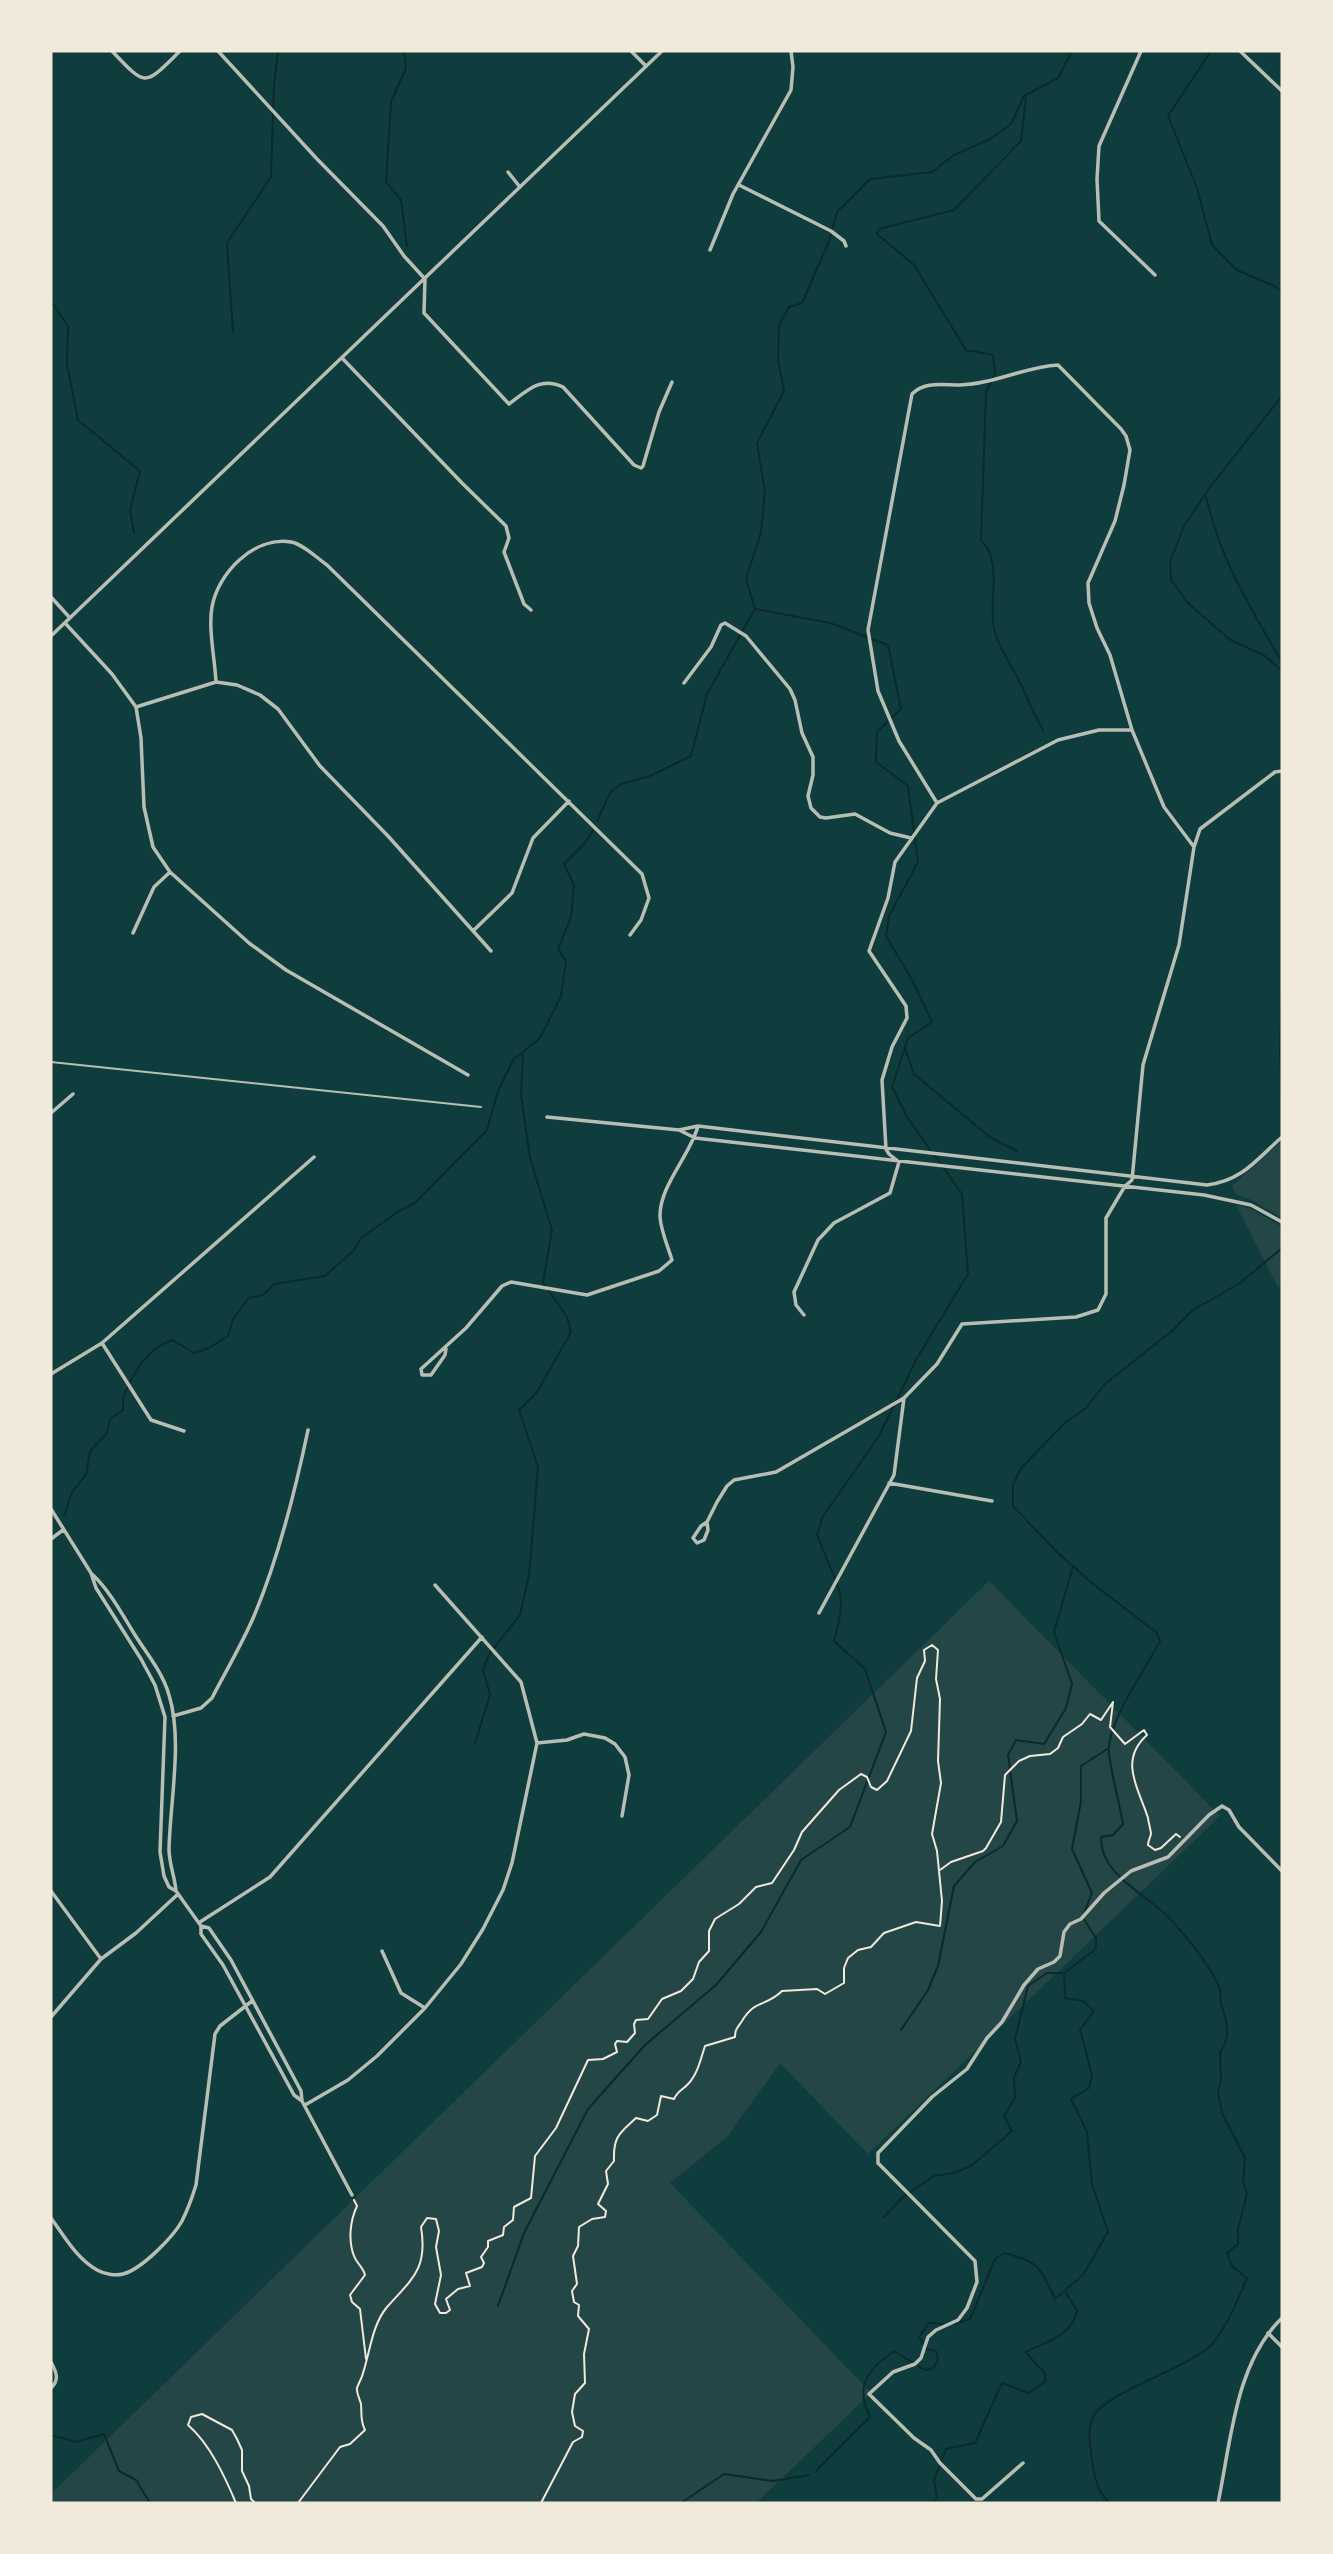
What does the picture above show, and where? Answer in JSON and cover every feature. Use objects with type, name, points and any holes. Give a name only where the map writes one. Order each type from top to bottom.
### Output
[{"type":"street","points":[[112,51],[137,77],[144,80],[151,78],[180,51]]},
{"type":"street","points":[[218,51],[383,226],[404,256],[425,279],[424,313],[509,404],[537,383],[547,382],[563,387],[636,467],[643,466],[659,412],[672,382]]},
{"type":"street","points":[[631,51],[646,66]]},
{"type":"street","points":[[51,636],[662,51]]},
{"type":"street","points":[[710,250],[738,185],[791,90],[791,51]]},
{"type":"street","points":[[1141,51],[1099,146],[1099,221],[1155,275]]},
{"type":"street","points":[[1240,51],[1282,91]]},
{"type":"street","points":[[508,172],[520,187]]},
{"type":"street","points":[[738,185],[831,231],[844,241],[846,246]]},
{"type":"street","points":[[342,358],[506,526],[509,538],[504,552],[524,604],[531,610]]},
{"type":"street","points":[[936,803],[899,741],[878,691],[868,630],[912,394],[916,389],[930,385],[986,383],[1041,366],[1058,365],[1121,429],[1130,450],[1115,521],[1088,583],[1089,603],[1110,655],[1132,730],[1164,807],[1194,847]]},
{"type":"street","points":[[216,682],[211,610],[216,590],[225,574],[257,548],[275,541],[294,542],[327,565],[642,874],[649,898],[641,920],[630,935]]},
{"type":"street","points":[[51,597],[70,618]]},
{"type":"street","points":[[65,623],[112,674],[136,707],[141,738],[144,807],[153,846],[170,872],[249,943],[286,970],[468,1075]]},
{"type":"street","points":[[684,683],[711,647],[721,625],[725,623],[737,628],[790,689],[795,700],[802,733],[813,757],[813,775],[808,796],[811,808],[820,817],[826,818],[855,814],[890,833],[911,838]]},
{"type":"street","points":[[136,707],[216,682],[237,685],[260,695],[278,709],[320,766],[388,835],[492,951]]},
{"type":"street","points":[[899,1162],[886,1149],[882,1080],[892,1048],[907,1018],[906,1006],[869,951],[888,898],[895,862],[936,803],[1058,740],[1099,730],[1132,730]]},
{"type":"street","points":[[707,1522],[708,1530],[704,1540],[697,1542],[693,1538],[707,1522],[727,1486],[734,1480],[776,1472],[904,1398],[937,1364],[962,1324],[1076,1317],[1098,1310],[1106,1294],[1106,1218],[1125,1186],[1132,1180],[1143,1065],[1179,945],[1194,847],[1200,829],[1275,772],[1282,771]]},
{"type":"street","points":[[473,931],[512,892],[533,838],[569,802]]},
{"type":"street","points":[[133,933],[154,887],[170,872]]},
{"type":"street","points":[[51,1114],[73,1094]]},
{"type":"street","points":[[547,1117],[679,1130],[698,1126],[1207,1185],[1224,1183],[1238,1177],[1282,1137]]},
{"type":"street","points":[[446,1349],[445,1355],[431,1375],[422,1375],[421,1369],[427,1361],[446,1349],[502,1286],[512,1282],[587,1295],[668,1266],[672,1260],[660,1217],[667,1188],[695,1138],[698,1126]]},
{"type":"street","points":[[679,1130],[695,1138],[1237,1201],[1251,1205],[1282,1222]]},
{"type":"street","points":[[51,1374],[102,1343],[314,1157]]},
{"type":"street","points":[[804,1315],[796,1305],[794,1292],[818,1240],[834,1223],[890,1193],[899,1162]]},
{"type":"street","points":[[102,1343],[151,1420],[184,1431]]},
{"type":"street","points":[[819,1614],[894,1475],[904,1398]]},
{"type":"street","points":[[165,1717],[201,1707],[212,1698],[253,1617],[269,1577],[298,1478],[308,1430]]},
{"type":"street","points":[[889,1483],[992,1501]]},
{"type":"street","points":[[51,1509],[155,1685],[165,1717],[160,1852],[163,1876],[200,1924],[209,1928],[231,1960],[301,2091],[304,2103],[352,2195]]},
{"type":"street","points":[[51,1539],[64,1530]]},
{"type":"street","points":[[90,1573],[103,1584],[161,1676],[169,1695],[173,1716],[174,1764],[169,1848],[176,1893]]},
{"type":"street","points":[[304,2103],[348,2080],[425,2008],[461,1964],[483,1929],[503,1889],[512,1863],[537,1743],[521,1682],[435,1585]]},
{"type":"street","points":[[200,1924],[270,1877],[482,1637]]},
{"type":"street","points":[[537,1743],[567,1740],[584,1734],[605,1738],[615,1744],[625,1757],[629,1775],[622,1816]]},
{"type":"street","points":[[1023,2463],[982,2499],[971,2495],[931,2450],[914,2438],[869,2394],[893,2372],[915,2364],[921,2358],[928,2337],[936,2330],[958,2320],[967,2308],[977,2282],[975,2261],[878,2163],[878,2153],[932,2097],[967,2069],[987,2038],[1002,2022],[1024,1985],[1038,1969],[1054,1962],[1060,1956],[1064,1932],[1070,1924],[1081,1919],[1104,1893],[1131,1871],[1168,1857],[1209,1815],[1222,1806],[1229,1810],[1240,1826],[1282,1871]]},
{"type":"street","points":[[51,1891],[101,1959]]},
{"type":"street","points":[[51,2017],[101,1959],[136,1933],[176,1893]]},
{"type":"street","points":[[200,1924],[201,1934],[223,1965],[295,2095],[304,2103]]},
{"type":"street","points":[[382,1951],[401,1993],[425,2008]]},
{"type":"street","points":[[51,2218],[81,2258],[96,2270],[107,2274],[123,2274],[139,2266],[171,2236],[189,2206],[196,2185],[215,2034],[220,2026],[252,2001]]},
{"type":"street","points":[[1219,2503],[1244,2376],[1259,2345],[1282,2318]]},
{"type":"street","points":[[1268,2333],[1282,2347]]},
{"type":"street","points":[[51,2362],[57,2376],[51,2388]]},
{"type":"lane","points":[[51,1062],[481,1107]]},
{"type":"path","points":[[298,2503],[340,2447],[349,2444],[365,2430],[360,2419],[361,2405],[357,2389],[376,2327],[386,2309],[414,2278],[424,2242],[421,2227],[427,2218],[436,2219],[439,2231],[436,2247],[441,2275],[435,2304],[440,2313],[446,2313],[450,2310],[446,2299],[458,2289],[470,2286],[466,2273],[482,2267],[484,2263],[481,2257],[488,2247],[488,2241],[503,2235],[503,2227],[513,2220],[514,2207],[531,2198],[535,2156],[556,2128],[588,2060],[613,2056],[617,2052],[617,2041],[627,2042],[635,2033],[636,2020],[648,2019],[662,1999],[681,1991],[693,1979],[699,1962],[709,1951],[709,1931],[715,1919],[739,1904],[755,1887],[772,1882],[794,1850],[802,1832],[839,1790],[861,1774],[867,1777],[871,1787],[877,1790],[887,1782],[911,1731],[918,1678],[925,1661],[924,1650],[932,1645],[938,1650],[936,1679],[940,1699],[938,1761],[941,1783],[932,1834],[937,1851],[942,1901],[940,1926],[916,1922],[884,1933],[871,1947],[858,1950],[848,1958],[844,1968],[844,1983],[825,1994],[817,1989],[782,1991],[774,2000],[749,2008],[735,2031],[735,2037],[705,2046],[689,2084],[677,2091],[674,2099],[661,2096],[657,2115],[648,2121],[636,2118],[617,2136],[614,2161],[606,2171],[608,2184],[598,2204],[606,2211],[605,2217],[592,2219],[579,2227],[578,2246],[573,2256],[577,2284],[572,2291],[574,2302],[579,2305],[578,2316],[589,2329],[584,2354],[585,2383],[575,2395],[572,2412],[575,2426],[583,2431],[582,2437],[573,2442],[541,2503]]},
{"type":"path","points":[[939,1871],[951,1862],[986,1848],[1001,1822],[1005,1775],[1012,1768],[1030,1756],[1050,1754],[1058,1748],[1063,1737],[1082,1724],[1087,1715],[1101,1720],[1113,1702],[1110,1727],[1125,1744],[1144,1730],[1147,1735],[1132,1757],[1131,1773],[1148,1818],[1151,1835],[1147,1844],[1154,1850],[1161,1848],[1176,1834],[1184,1839]]},
{"type":"path","points":[[352,2195],[357,2206],[350,2229],[353,2252],[356,2261],[363,2267],[365,2276],[350,2295],[352,2302],[360,2309],[363,2319],[362,2340],[366,2360]]},
{"type":"path","points":[[236,2503],[206,2443],[188,2425],[191,2417],[202,2414],[232,2430],[242,2450],[242,2471],[251,2499],[255,2503]]},
{"type":"shaded area","points":[[1282,1141],[1282,1218],[1236,1194],[1232,1186]]},
{"type":"shaded area","points":[[1236,1205],[1249,1208],[1282,1227],[1282,1283],[1278,1287]]},
{"type":"shaded area","points":[[989,1581],[1220,1816],[868,2154],[780,2063],[727,2137],[670,2183],[871,2393],[756,2503],[51,2503],[51,2494]]},
{"type":"waterway","points":[[233,332],[227,243],[271,177],[274,85],[278,51]]},
{"type":"waterway","points":[[404,51],[406,68],[391,102],[386,182],[401,200],[407,246]]},
{"type":"waterway","points":[[597,821],[611,791],[621,784],[650,776],[691,756],[707,694],[755,609],[746,579],[761,532],[765,492],[757,443],[784,391],[778,360],[779,325],[789,307],[802,303],[829,241],[837,212],[870,179],[932,172],[954,155],[990,139],[1011,124],[1024,96],[1058,78],[1072,51]]},
{"type":"waterway","points":[[1211,51],[1168,116],[1197,188],[1212,245],[1237,270],[1282,292]]},
{"type":"waterway","points":[[1026,97],[1021,141],[954,210],[879,229],[877,234],[914,265],[966,350],[993,355],[995,373],[986,392],[981,540],[987,548],[993,568],[992,612],[995,631],[1043,730]]},
{"type":"waterway","points":[[51,301],[68,326],[67,364],[78,420],[140,471],[130,510],[134,533]]},
{"type":"waterway","points":[[1282,396],[1210,487],[1184,526],[1170,562],[1171,580],[1188,603],[1229,639],[1265,656],[1282,671]]},
{"type":"waterway","points":[[1206,496],[1228,562],[1282,662]]},
{"type":"waterway","points":[[755,609],[830,623],[867,637]]},
{"type":"waterway","points":[[872,639],[888,645],[901,709],[877,732],[876,762],[908,786],[918,862],[889,916],[886,936],[911,978],[932,1022],[908,1038],[892,1087],[907,1117],[931,1151]]},
{"type":"waterway","points":[[130,1382],[147,1356],[165,1343],[173,1340],[194,1353],[209,1348],[228,1336],[233,1319],[249,1298],[263,1295],[274,1284],[325,1276],[354,1250],[361,1238],[415,1203],[487,1130],[498,1091],[513,1060],[540,1038],[561,996],[566,961],[558,949],[571,917],[574,885],[564,864],[593,831]]},
{"type":"waterway","points":[[1282,983],[1282,1096]]},
{"type":"waterway","points":[[905,1048],[914,1074],[991,1138],[1017,1151]]},
{"type":"waterway","points":[[475,1743],[490,1695],[483,1669],[490,1653],[520,1615],[529,1575],[538,1467],[519,1410],[537,1392],[571,1332],[567,1317],[543,1283],[552,1230],[530,1158],[521,1095],[523,1054]]},
{"type":"waterway","points":[[835,1579],[817,1535],[823,1516],[879,1436],[917,1358],[968,1274],[962,1194],[935,1156]]},
{"type":"waterway","points":[[1109,2503],[1099,2488],[1094,2471],[1091,2421],[1100,2408],[1112,2399],[1181,2365],[1208,2348],[1225,2325],[1247,2278],[1232,2266],[1227,2253],[1238,2244],[1238,2229],[1247,2194],[1243,2181],[1245,2158],[1222,2113],[1218,2093],[1221,2080],[1220,2052],[1226,2041],[1227,2030],[1219,1986],[1202,1958],[1181,1932],[1158,1907],[1115,1872],[1103,1850],[1101,1837],[1113,1835],[1123,1824],[1109,1754],[1113,1728],[1160,1641],[1157,1633],[1093,1584],[1057,1552],[1013,1506],[1013,1485],[1021,1468],[1066,1422],[1085,1409],[1105,1384],[1172,1331],[1193,1310],[1240,1283],[1282,1248]]},
{"type":"waterway","points":[[64,1516],[72,1492],[86,1475],[90,1451],[107,1433],[110,1419],[123,1410],[123,1397],[128,1387]]},
{"type":"waterway","points":[[901,2030],[928,1990],[938,1966],[954,1886],[975,1862],[1003,1846],[1017,1821],[1008,1755],[1016,1740],[1044,1744],[1066,1708],[1072,1684],[1054,1632],[1073,1566]]},
{"type":"waterway","points":[[498,2306],[524,2233],[588,2109],[645,2045],[716,1985],[761,1932],[801,1860],[850,1827],[886,1732],[865,1669],[834,1641],[841,1605],[837,1584]]},
{"type":"waterway","points":[[1084,1913],[1092,1893],[1072,1849],[1081,1801],[1081,1766],[1109,1748]]},
{"type":"waterway","points":[[953,2324],[970,2319],[995,2259],[1004,2253],[1025,2259],[1037,2267],[1055,2299],[1083,2275],[1108,2232],[1092,2184],[1087,2132],[1071,2099],[1089,2088],[1092,2075],[1080,2030],[1094,2011],[1083,2001],[1065,1998],[1064,1973],[1096,1949],[1096,1938],[1083,1918]]},
{"type":"waterway","points":[[883,2218],[903,2197],[934,2176],[954,2173],[971,2166],[1012,2131],[1004,2116],[1015,2098],[1014,2077],[1021,2062],[1015,2039],[1028,1986],[1047,1973],[1063,1973]]},
{"type":"waterway","points":[[932,2503],[937,2498],[934,2480],[946,2449],[975,2443],[1002,2383],[1028,2393],[1045,2382],[1045,2373],[1025,2352],[1057,2337],[1070,2327],[1077,2311],[1066,2293]]},
{"type":"waterway","points":[[816,2471],[870,2417],[865,2406],[864,2387],[866,2379],[877,2365],[894,2351],[923,2369],[934,2367],[938,2360],[936,2351],[927,2349],[919,2337],[929,2323],[944,2324]]},
{"type":"waterway","points":[[51,2435],[76,2442],[104,2434],[119,2471],[136,2480],[150,2503]]},
{"type":"waterway","points":[[681,2503],[724,2474],[773,2481],[809,2475]]}]
